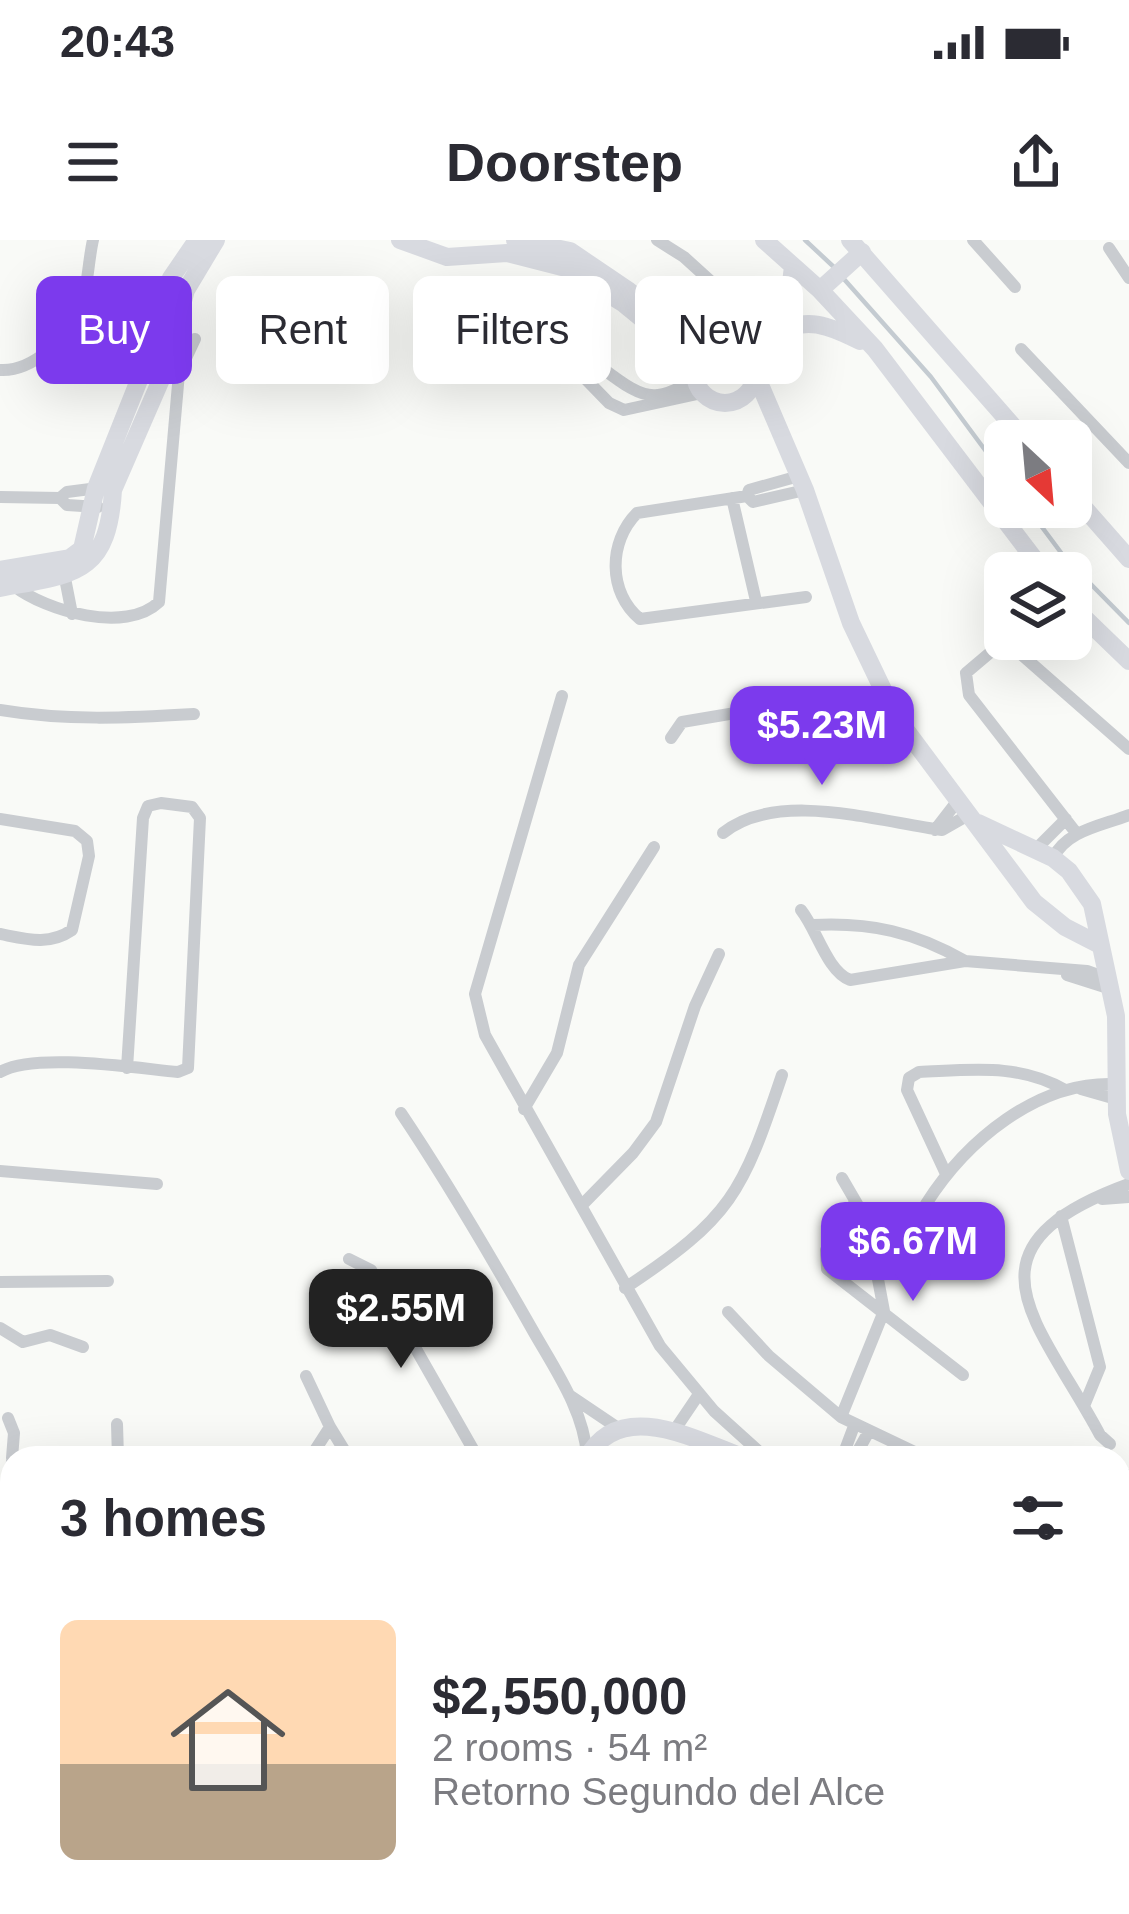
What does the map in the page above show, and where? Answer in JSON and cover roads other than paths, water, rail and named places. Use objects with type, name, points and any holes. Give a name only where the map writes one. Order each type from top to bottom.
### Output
[{"type":"street","points":[[0,370],[14,370],[36,360],[80,310],[93,240]]},
{"type":"street","points":[[5,578],[63,567],[80,572],[97,556],[104,498],[171,278],[197,240]]},
{"type":"street","points":[[104,498],[163,375],[186,290],[216,240]]},
{"type":"street","points":[[400,240],[447,257],[507,253],[566,268],[635,314]]},
{"type":"street","points":[[514,240],[570,251],[635,298]]},
{"type":"street","points":[[657,240],[705,276]]},
{"type":"street","points":[[764,240],[794,266],[832,279],[874,349],[1029,552]]},
{"type":"street","points":[[973,240],[1015,287]]},
{"type":"street","points":[[832,279],[856,246],[1008,420]]},
{"type":"street","points":[[1109,248],[1129,278]]},
{"type":"street","points":[[793,276],[794,266]]},
{"type":"street","points":[[803,322],[832,327],[874,349]]},
{"type":"street","points":[[5,578],[32,599],[72,614],[140,614],[159,602],[179,374],[195,339]]},
{"type":"street","points":[[1021,349],[1129,463]]},
{"type":"street","points":[[611,372],[639,394],[660,395],[679,384]]},
{"type":"street","points":[[591,384],[609,403],[624,410],[676,384]]},
{"type":"street","points":[[709,384],[722,403],[742,397],[774,417]]},
{"type":"street","points":[[742,397],[745,384]]},
{"type":"street","points":[[760,384],[802,483],[845,607],[896,717],[1049,915],[1100,945]]},
{"type":"street","points":[[802,483],[752,502],[740,497],[637,513],[613,567],[632,612],[650,620],[806,597]]},
{"type":"street","points":[[4,499],[60,498],[67,491],[104,498]]},
{"type":"street","points":[[740,497],[756,601]]},
{"type":"street","points":[[1092,517],[1129,560]]},
{"type":"street","points":[[63,567],[72,614]]},
{"type":"street","points":[[1092,625],[1129,662]]},
{"type":"street","points":[[1077,834],[968,694],[966,673],[1005,640],[1129,749]]},
{"type":"street","points":[[562,696],[475,994],[485,1035],[660,1346],[699,1394],[753,1446]]},
{"type":"street","points":[[829,710],[844,701],[887,698]]},
{"type":"street","points":[[671,738],[682,722],[765,708],[896,717]]},
{"type":"street","points":[[0,710],[107,720],[194,714]]},
{"type":"street","points":[[0,1072],[28,1063],[178,1072],[188,1067],[200,818],[192,807],[157,803],[148,806],[143,818],[127,1068]]},
{"type":"street","points":[[723,833],[739,819],[795,812],[852,812],[935,830],[949,828],[968,812]]},
{"type":"street","points":[[968,812],[1069,871],[1092,904],[1123,1024],[1116,1091],[1129,1171]]},
{"type":"street","points":[[1010,870],[1012,859],[1129,815]]},
{"type":"street","points":[[0,819],[75,831],[87,841],[89,856],[72,930],[45,942],[0,934]]},
{"type":"street","points":[[1038,852],[1066,819]]},
{"type":"street","points":[[524,1109],[557,1053],[579,965],[653,847]]},
{"type":"street","points":[[801,910],[837,971],[850,980],[965,961],[1008,962],[1110,984]]},
{"type":"street","points":[[813,925],[844,923],[908,933],[965,961]]},
{"type":"street","points":[[583,1204],[656,1122],[718,954]]},
{"type":"street","points":[[946,1174],[907,1090],[909,1078],[919,1072],[994,1069],[1035,1075],[1065,1090]]},
{"type":"street","points":[[626,1288],[706,1230],[728,1204],[754,1157],[782,1075]]},
{"type":"street","points":[[926,1204],[946,1174],[1000,1124],[1065,1090],[1116,1091]]},
{"type":"street","points":[[401,1113],[458,1198],[568,1394],[586,1446]]},
{"type":"street","points":[[0,1171],[157,1184]]},
{"type":"street","points":[[841,1417],[884,1311],[867,1221],[842,1178]]},
{"type":"street","points":[[1110,1444],[1100,1435],[1031,1315],[1022,1289],[1032,1248],[1061,1216],[1088,1199],[1129,1184]]},
{"type":"street","points":[[1088,1199],[1129,1197]]},
{"type":"street","points":[[855,1202],[824,1258],[827,1269],[963,1376]]},
{"type":"street","points":[[1061,1216],[1100,1367],[1084,1406]]},
{"type":"street","points":[[350,1259],[371,1270],[471,1446]]},
{"type":"street","points":[[0,1282],[108,1281]]},
{"type":"street","points":[[728,1312],[769,1356],[841,1417],[899,1446]]},
{"type":"street","points":[[0,1328],[23,1342],[50,1335],[83,1347]]},
{"type":"street","points":[[306,1376],[342,1446]]},
{"type":"street","points":[[568,1394],[618,1428]]},
{"type":"street","points":[[674,1431],[699,1394]]},
{"type":"street","points":[[8,1418],[13,1446]]},
{"type":"street","points":[[117,1424],[118,1446]]},
{"type":"street","points":[[595,1446],[618,1428],[645,1426],[713,1446]]},
{"type":"street","points":[[318,1446],[330,1427]]},
{"type":"street","points":[[851,1446],[862,1430]]},
{"type":"street","points":[[857,1446],[862,1430]]},
{"type":"waterway","points":[[805,240],[836,269]]},
{"type":"waterway","points":[[843,278],[931,377],[984,449]]},
{"type":"waterway","points":[[1043,528],[1065,558],[1129,623]]}]
